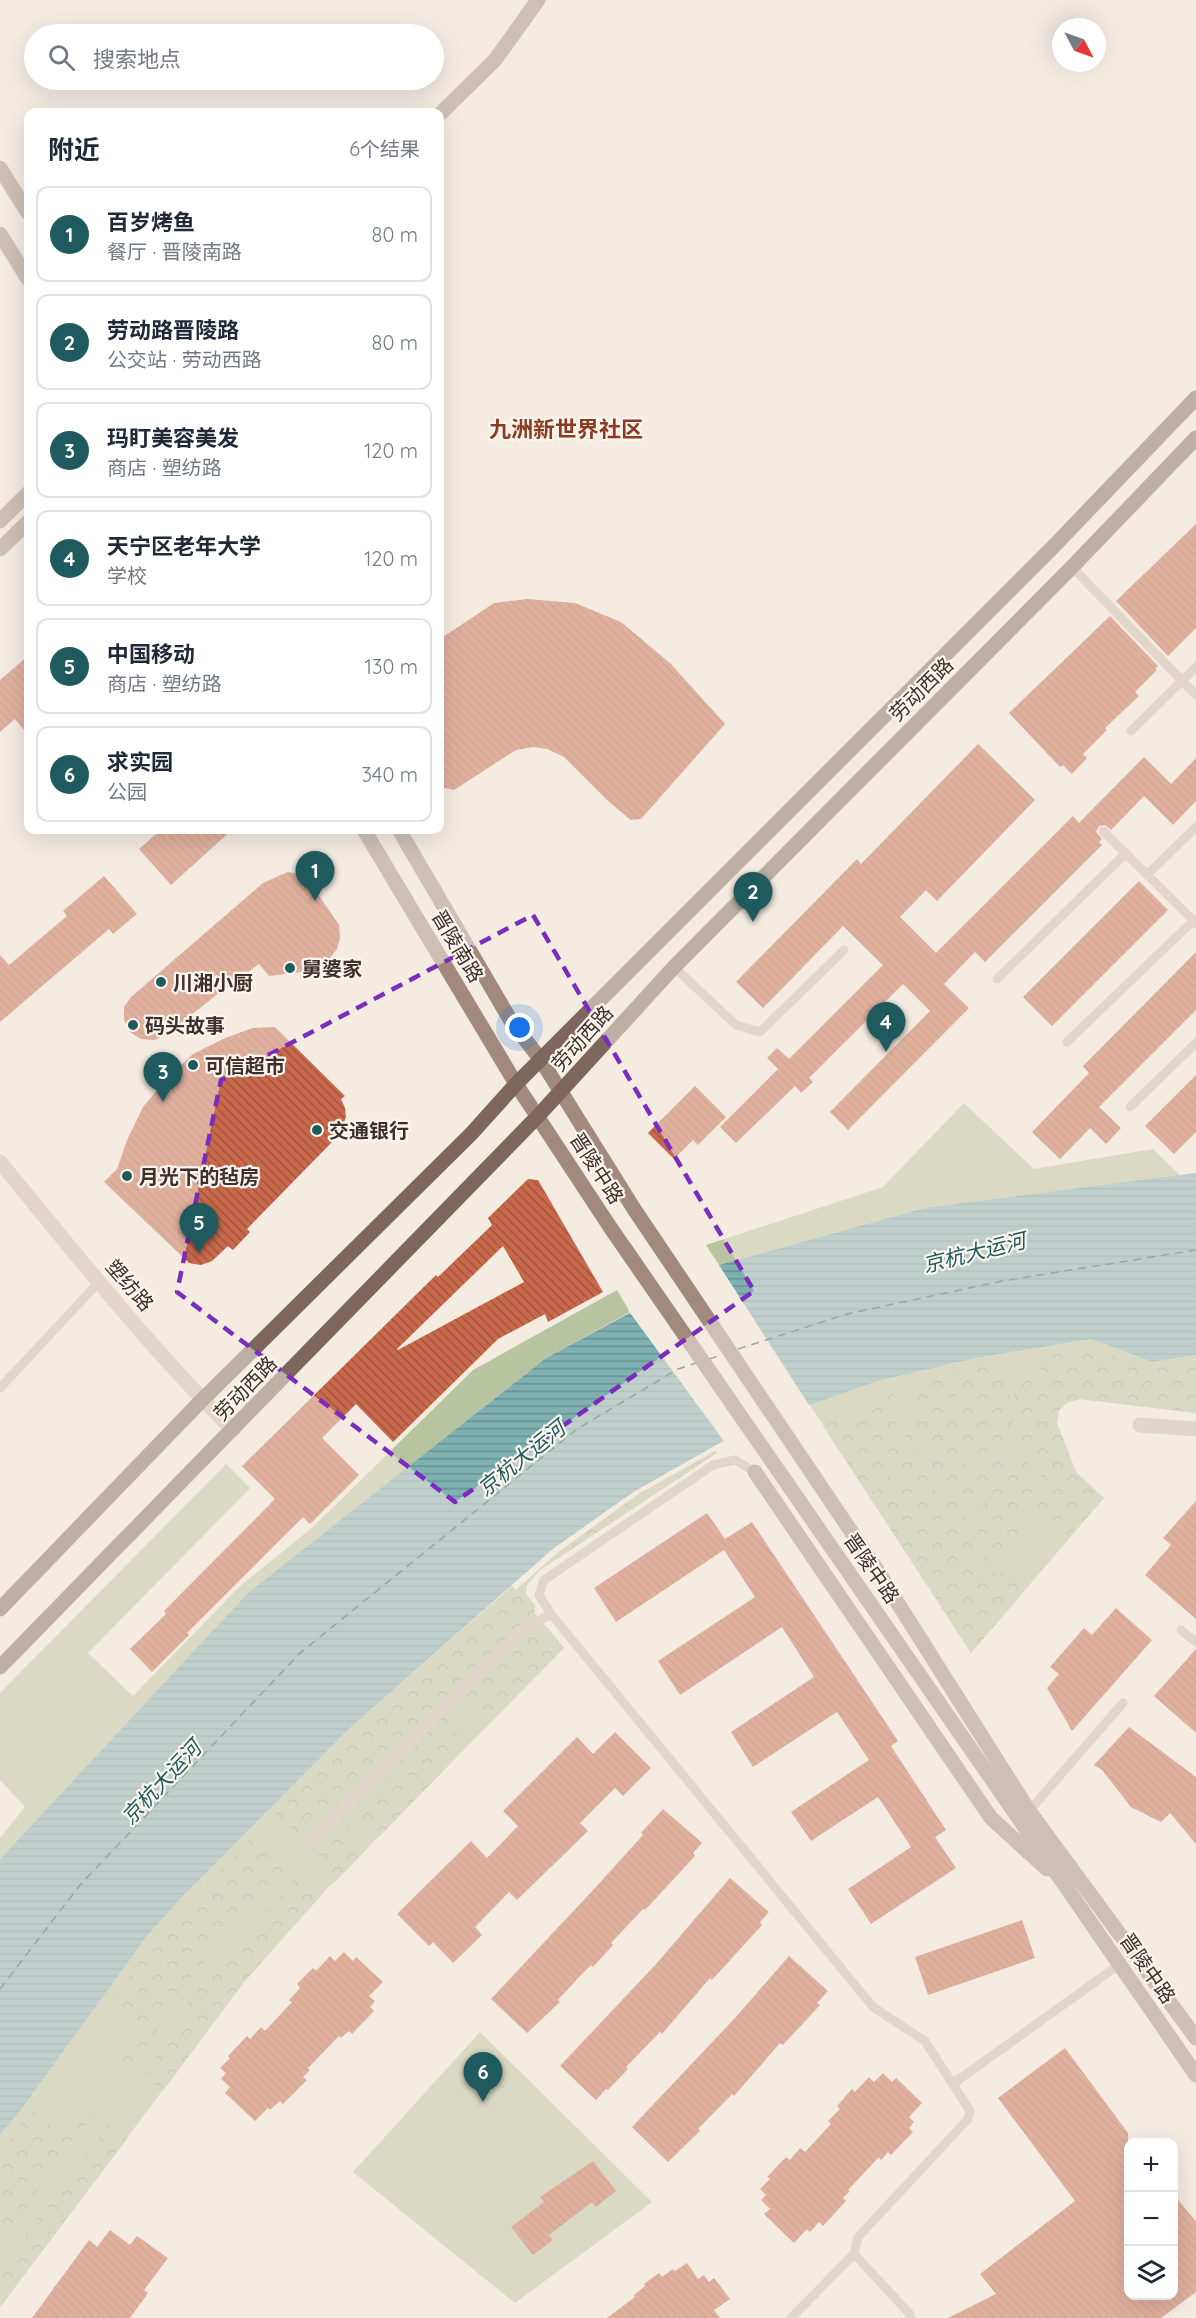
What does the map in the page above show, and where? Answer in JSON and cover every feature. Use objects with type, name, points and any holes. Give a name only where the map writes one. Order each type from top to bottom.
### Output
[{"type":"main road","points":[[444,110],[495,60],[538,0]]},
{"type":"main road","points":[[0,168],[24,207]]},
{"type":"main road","points":[[0,234],[24,273]]},
{"type":"main road","name":"劳动西路","points":[[0,1609],[202,1400],[471,1134],[516,1083],[1052,548],[1196,398]]},
{"type":"main road","name":"劳动西路","points":[[0,1667],[538,1116],[674,967],[1072,567],[1196,438]]},
{"type":"main road","points":[[0,521],[24,497]]},
{"type":"main road","points":[[0,549],[24,526]]},
{"type":"main road","name":"晋陵南路","points":[[366,834],[516,1083]]},
{"type":"main road","name":"晋陵南路","points":[[401,834],[512,1021],[542,1059]]},
{"type":"main road","name":"晋陵中路","points":[[542,1059],[634,1209],[875,1567],[1029,1811],[1196,2038]]},
{"type":"main road","name":"晋陵中路","points":[[516,1083],[610,1227],[1196,2075]]},
{"type":"main road","points":[[754,1472],[991,1818],[1067,1887]]},
{"type":"street","name":"塑纺路","points":[[0,1162],[99,1282],[202,1400],[233,1430]]},
{"type":"street","points":[[1140,1425],[1196,1429]]},
{"type":"lane","points":[[1072,567],[1196,695]]},
{"type":"lane","points":[[1131,731],[1196,667]]},
{"type":"lane","points":[[1147,875],[1196,826]]},
{"type":"lane","points":[[1067,1042],[1195,922],[1103,831]]},
{"type":"lane","points":[[997,979],[1126,853]]},
{"type":"lane","points":[[674,967],[736,1025],[760,1032],[844,950]]},
{"type":"lane","points":[[1131,1107],[1196,1043]]},
{"type":"lane","points":[[0,1388],[99,1282]]},
{"type":"lane","points":[[754,1472],[735,1460],[713,1466],[544,1580],[539,1595],[551,1614],[873,2007],[925,2041],[970,2111],[968,2119],[858,2237],[854,2254],[791,2318]]},
{"type":"lane","points":[[307,1845],[525,1628],[551,1614]]},
{"type":"lane","points":[[1181,1630],[1196,1642]]},
{"type":"lane","points":[[1029,1811],[1123,1703]]},
{"type":"lane","points":[[954,2083],[1120,1964]]},
{"type":"lane","points":[[854,2254],[909,2313],[911,2318]]},
{"type":"highlighted area","points":[[533,915],[754,1291],[455,1502],[177,1292],[221,1080]]},
{"type":"green space","points":[[964,1103],[1034,1169],[1153,1149],[1181,1176],[924,1208],[719,1265],[706,1245],[883,1187]]},
{"type":"green space","points":[[617,1290],[630,1312],[546,1358],[248,1594],[0,1859],[0,1838],[25,1807],[0,1780],[0,1693],[226,1464],[250,1488],[88,1653],[133,1696],[240,1586],[313,1527],[473,1370]]},
{"type":"green space","points":[[1091,1339],[1152,1362],[1196,1355],[1196,1413],[1080,1399],[1067,1403],[1059,1410],[1057,1423],[1076,1472],[1104,1498],[971,1653],[810,1405],[878,1381],[976,1358]]},
{"type":"green space","points":[[1089,1348],[1150,1368],[1196,1361],[1196,1413],[1080,1399],[1067,1403],[1059,1410],[1057,1423],[1076,1472],[1104,1498],[1067,1539],[1033,1508],[1043,1490],[1039,1469],[1031,1454],[1016,1447],[1015,1437],[1022,1404],[1015,1401],[1014,1391],[1019,1377],[1040,1373],[1038,1357]]},
{"type":"green space","points":[[997,1363],[999,1380],[1012,1378],[1008,1389],[1010,1399],[1008,1402],[973,1404],[957,1396],[926,1398],[908,1405],[898,1392],[947,1373]]},
{"type":"green space","points":[[893,1394],[903,1409],[896,1426],[903,1450],[889,1470],[890,1480],[864,1489],[823,1426]]},
{"type":"green space","points":[[956,1401],[972,1409],[1012,1406],[1016,1409],[1005,1449],[957,1460],[948,1458],[928,1447],[909,1446],[901,1425],[911,1412],[924,1405]]},
{"type":"green space","points":[[715,1451],[717,1453],[539,1571],[527,1585],[526,1594],[535,1605],[535,1611],[455,1686],[431,1666],[557,1553],[637,1495]]},
{"type":"green space","points":[[911,1452],[926,1452],[947,1464],[970,1463],[972,1466],[973,1491],[989,1530],[986,1547],[980,1557],[977,1558],[977,1534],[971,1513],[958,1496],[932,1484],[901,1481],[897,1477],[895,1471],[898,1463]]},
{"type":"green space","points":[[1012,1452],[1033,1467],[1037,1480],[1036,1487],[1028,1504],[1023,1499],[1007,1518],[1022,1531],[1001,1557],[1007,1562],[1000,1569],[985,1568],[981,1563],[990,1547],[993,1534],[991,1522],[978,1488],[976,1476],[979,1461]]},
{"type":"green space","points":[[894,1484],[930,1488],[955,1500],[966,1515],[972,1536],[972,1559],[988,1578],[1001,1584],[1022,1581],[1025,1578],[1031,1583],[971,1653],[867,1493]]},
{"type":"green space","points":[[1009,1564],[1022,1575],[1020,1578],[1000,1581],[991,1574],[991,1572],[1001,1572]]},
{"type":"green space","points":[[512,1586],[564,1648],[324,1892],[244,1982],[0,2307],[0,2135],[23,2107],[147,1936],[179,1899],[349,1729]]},
{"type":"green space","points":[[548,1628],[564,1648],[485,1728],[481,1724],[486,1714],[479,1707],[472,1709],[462,1699],[525,1635]]},
{"type":"green space","points":[[428,1669],[453,1689],[303,1841],[276,1813]]},
{"type":"green space","points":[[447,1713],[458,1723],[455,1730],[462,1737],[473,1732],[477,1736],[378,1838],[374,1835],[379,1826],[372,1820],[365,1822],[353,1810]]},
{"type":"green space","points":[[341,1822],[352,1834],[350,1843],[356,1850],[366,1844],[369,1847],[335,1882],[320,1867],[320,1857],[313,1850]]},
{"type":"green space","points":[[254,1835],[288,1870],[215,1947],[177,1994],[154,2037],[132,2068],[121,2059],[140,2032],[106,2007],[152,1943]]},
{"type":"green space","points":[[297,1878],[310,1878],[324,1892],[244,1982],[163,2091],[143,2076],[167,2042],[190,1999],[223,1955]]},
{"type":"green space","points":[[480,2032],[652,2202],[515,2303],[353,2172]]},
{"type":"green space","points":[[85,2107],[95,2114],[0,2242],[0,2150],[32,2111],[64,2135]]},
{"type":"green space","points":[[108,2125],[127,2139],[0,2307],[0,2268]]},
{"type":"water","name":"京杭大运河","points":[[1196,1173],[1196,1355],[1152,1362],[1091,1339],[976,1358],[878,1381],[810,1405],[718,1444],[635,1491],[554,1548],[349,1729],[180,1899],[147,1936],[23,2107],[0,2135],[0,1859],[248,1593],[546,1358],[719,1265],[924,1208]]},
{"type":"pier","points":[[717,1262],[811,1408],[726,1444],[628,1310]]},
{"type":"building","points":[[1196,524],[1196,628],[1168,656],[1116,601]]},
{"type":"building","points":[[527,599],[575,603],[621,622],[671,664],[725,724],[641,819],[631,820],[609,802],[564,757],[547,749],[533,747],[516,750],[454,790],[444,788],[444,636],[494,603]]},
{"type":"building","points":[[1110,616],[1158,666],[1155,669],[1157,670],[1135,692],[1139,696],[1105,728],[1107,730],[1083,754],[1087,758],[1072,774],[1063,765],[1060,767],[1009,713]]},
{"type":"building","points":[[24,659],[24,730],[15,719],[0,732],[0,680]]},
{"type":"building","points":[[978,744],[1035,800],[937,901],[926,890],[900,917],[936,953],[1073,816],[1079,823],[1144,757],[1171,784],[1196,758],[1196,801],[1173,825],[1144,796],[1111,830],[1105,825],[1099,826],[1096,832],[1102,839],[1099,842],[1102,845],[985,962],[975,952],[944,984],[969,1008],[848,1130],[830,1112],[930,1011],[903,984],[809,1078],[813,1082],[801,1093],[795,1086],[736,1143],[720,1127],[778,1069],[767,1058],[777,1048],[789,1059],[883,965],[843,926],[763,1008],[736,982],[857,859],[861,864]]},
{"type":"building","points":[[156,834],[228,834],[171,885],[139,849]]},
{"type":"building","points":[[288,872],[300,874],[309,881],[339,925],[340,938],[337,949],[326,963],[310,971],[269,976],[259,964],[166,1035],[154,1040],[141,1039],[130,1032],[124,1020],[124,1007],[131,997],[263,883]]},
{"type":"building","points":[[104,876],[137,914],[113,934],[109,929],[0,1022],[0,955],[9,965],[67,916],[63,911]]},
{"type":"building","points":[[1139,881],[1168,910],[1052,1026],[1023,997]]},
{"type":"building","points":[[1196,952],[1196,1010],[1099,1107],[1121,1128],[1106,1144],[1090,1128],[1060,1159],[1032,1132],[1089,1073],[1083,1066]]},
{"type":"building","points":[[275,1027],[345,1096],[341,1099],[346,1117],[335,1139],[247,1229],[250,1232],[233,1250],[228,1246],[212,1261],[201,1265],[189,1263],[104,1182],[117,1169],[127,1140],[143,1107],[167,1078],[193,1054],[252,1028]]},
{"type":"building","points":[[1196,1075],[1196,1132],[1174,1154],[1145,1126]]},
{"type":"building","points":[[695,1086],[726,1117],[698,1145],[693,1140],[674,1159],[648,1133]]},
{"type":"building","points":[[528,1179],[538,1180],[603,1292],[548,1322],[545,1314],[498,1339],[393,1442],[356,1404],[322,1438],[359,1475],[310,1524],[303,1517],[187,1633],[189,1635],[152,1672],[130,1649],[166,1614],[164,1611],[275,1499],[242,1466],[436,1275],[438,1277],[492,1225],[488,1218]],"holes":[[[503,1246],[524,1282],[398,1350],[397,1349]]]},
{"type":"building","points":[[1196,1501],[1196,1619],[1145,1575],[1171,1545],[1163,1538]]},
{"type":"building","points":[[707,1513],[725,1539],[752,1522],[898,1741],[891,1746],[946,1830],[935,1837],[956,1868],[871,1924],[848,1889],[911,1847],[878,1797],[811,1841],[791,1812],[869,1760],[837,1712],[753,1767],[731,1732],[814,1677],[782,1627],[680,1695],[658,1661],[755,1597],[724,1550],[616,1622],[594,1588]]},
{"type":"building","points":[[1116,1608],[1152,1640],[1072,1731],[1047,1688],[1059,1674],[1050,1667],[1084,1628],[1092,1635]]},
{"type":"building","points":[[1196,1649],[1196,1733],[1154,1696]]},
{"type":"building","points":[[1129,1727],[1196,1777],[1196,1844],[1170,1813],[1161,1822],[1131,1807],[1102,1770],[1094,1765]]},
{"type":"building","points":[[615,1732],[651,1768],[623,1796],[615,1788],[580,1823],[588,1831],[517,1900],[509,1892],[475,1927],[482,1935],[453,1963],[433,1942],[429,1946],[397,1914],[471,1841],[487,1858],[518,1826],[503,1811],[577,1737],[593,1754]]},
{"type":"building","points":[[663,1809],[702,1843],[693,1853],[695,1856],[611,1943],[613,1945],[593,1967],[591,1965],[580,1976],[558,2000],[560,2002],[527,2033],[491,1999],[643,1835],[641,1833]]},
{"type":"building","points":[[730,1878],[769,1912],[760,1922],[762,1925],[712,1980],[710,1978],[662,2034],[660,2032],[626,2067],[628,2069],[596,2100],[560,2066],[657,1963]]},
{"type":"building","points":[[1022,1920],[1035,1958],[928,1995],[915,1957]]},
{"type":"building","points":[[344,1952],[353,1961],[356,1957],[383,1982],[369,1996],[375,2001],[370,2007],[374,2011],[352,2034],[349,2031],[341,2038],[339,2036],[308,2068],[310,2070],[303,2077],[307,2080],[283,2104],[280,2101],[270,2110],[268,2108],[255,2121],[225,2093],[230,2087],[221,2079],[226,2073],[220,2068],[247,2036],[250,2039],[261,2027],[265,2031],[292,2002],[289,2000],[300,1988],[297,1984],[313,1968],[316,1971],[330,1956],[335,1961]]},
{"type":"building","points":[[789,1956],[828,1991],[817,2003],[820,2005],[783,2045],[780,2043],[734,2096],[732,2094],[698,2129],[700,2131],[668,2162],[632,2127],[735,2018]]},
{"type":"building","points":[[1065,2048],[1128,2133],[1128,2138],[1124,2138],[1124,2300],[1178,2300],[1178,2199],[1196,2222],[1196,2292],[1161,2318],[948,2318],[996,2294],[980,2274],[1075,2201],[998,2098]]},
{"type":"building","points":[[883,2073],[892,2082],[896,2078],[922,2103],[909,2117],[914,2122],[909,2128],[913,2132],[891,2155],[888,2152],[881,2160],[879,2157],[848,2190],[850,2191],[843,2198],[846,2201],[823,2226],[819,2222],[810,2232],[807,2229],[794,2243],[764,2214],[770,2209],[761,2200],[766,2195],[760,2189],[770,2179],[767,2177],[786,2157],[790,2160],[800,2148],[805,2152],[831,2124],[828,2121],[840,2109],[837,2106],[852,2089],[855,2092],[869,2077],[874,2082]]},
{"type":"building","points":[[593,2161],[616,2191],[596,2207],[592,2202],[549,2235],[553,2240],[533,2255],[511,2227],[544,2202],[540,2197]]},
{"type":"building","points":[[110,2230],[130,2245],[137,2236],[168,2258],[144,2290],[148,2293],[130,2318],[32,2318],[89,2240],[97,2247]]},
{"type":"building","points":[[687,2263],[698,2279],[704,2275],[709,2282],[714,2278],[730,2299],[714,2310],[720,2318],[607,2318],[635,2297],[634,2295],[645,2286],[644,2284],[659,2273],[662,2277]]},
{"type":"ferry route","points":[[738,1349],[847,1314],[1002,1281],[1196,1250]]},
{"type":"ferry route","points":[[709,1359],[722,1355]]},
{"type":"ferry route","points":[[0,1989],[80,1885],[300,1653],[577,1429],[678,1369],[696,1363]]},
{"type":"place","name":"百岁烤鱼","points":[[315,901]]},
{"type":"place","name":"劳动路晋陵路","points":[[753,922]]},
{"type":"place","name":"舅婆家","points":[[290,968]]},
{"type":"place","name":"川湘小厨","points":[[161,982]]},
{"type":"place","name":"码头故事","points":[[133,1025]]},
{"type":"place","name":"天宁区老年大学","points":[[886,1052]]},
{"type":"place","name":"可信超市","points":[[193,1065]]},
{"type":"place","name":"玛盯美容美发","points":[[163,1102]]},
{"type":"place","name":"交通银行","points":[[317,1130]]},
{"type":"place","name":"月光下的毡房","points":[[127,1176]]},
{"type":"place","name":"中国移动","points":[[199,1253]]},
{"type":"place","name":"求实园","points":[[483,2102]]},
{"type":"district","name":"九洲新世界社区","points":[[566,429]]}]
